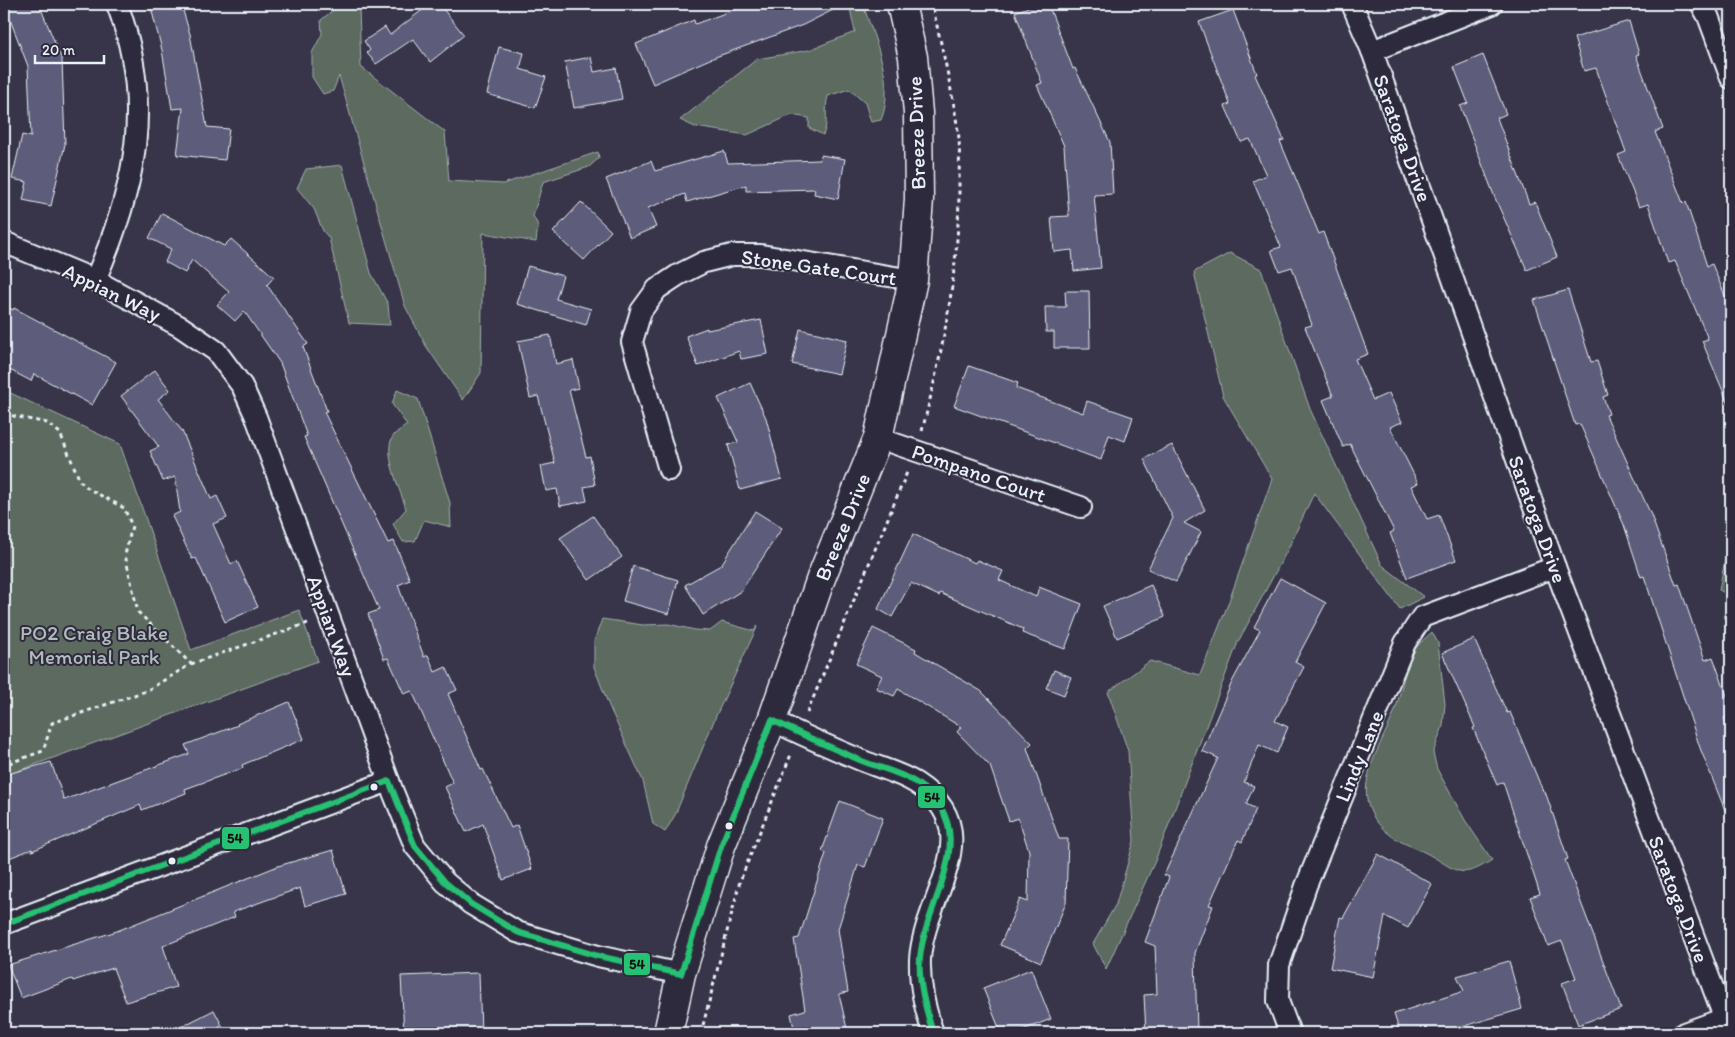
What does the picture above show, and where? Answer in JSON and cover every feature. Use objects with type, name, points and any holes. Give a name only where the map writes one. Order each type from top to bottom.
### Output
[{"type":"street","points":[[95,280],[124,200],[137,144],[137,77],[124,22],[117,4]]},
{"type":"street","name":"Breeze Drive","points":[[668,1033],[681,974],[721,846],[772,720],[821,578],[878,438],[913,280],[919,199],[918,113],[913,57],[901,4]]},
{"type":"street","name":"Saratoga Drive","points":[[1352,4],[1372,51],[1555,567],[1728,1023]]},
{"type":"street","points":[[1372,51],[1492,4]]},
{"type":"street","points":[[1701,4],[1708,16],[1731,78]]},
{"type":"street","name":"Appian Way","points":[[4,242],[95,280],[181,326],[216,351],[242,386],[256,417],[389,781],[415,846],[445,882],[471,904],[518,932],[598,956],[681,974]]},
{"type":"street","name":"Stone Gate Court","points":[[669,470],[632,342],[641,311],[657,289],[678,275],[704,262],[732,255],[761,254],[913,280]]},
{"type":"street","name":"Pompano Court","points":[[878,438],[1081,508]]},
{"type":"street","name":"Lindy Lane","points":[[1290,1033],[1278,1001],[1279,965],[1306,886],[1405,643],[1422,617],[1555,567]]},
{"type":"street","points":[[772,720],[841,752],[914,782],[938,800],[950,823],[951,860],[933,907],[920,957],[922,996],[933,1033]]},
{"type":"street","points":[[4,924],[389,781]]},
{"type":"street","points":[[1684,1033],[1728,1023]]},
{"type":"path","points":[[4,414],[47,423],[60,433],[80,481],[89,489],[124,508],[132,526],[125,555],[138,612],[190,664]]},
{"type":"path","points":[[4,765],[43,751],[52,723],[146,691],[190,664],[329,616]]},
{"type":"green space","points":[[337,4],[357,4],[359,8],[361,67],[445,132],[449,181],[503,184],[598,152],[599,158],[589,167],[543,182],[533,216],[538,225],[536,242],[483,233],[481,373],[463,400],[426,346],[405,306],[339,76],[333,91],[323,94],[312,77],[312,53],[322,34],[321,20],[337,7]]},
{"type":"green space","points":[[849,4],[863,4],[882,62],[886,92],[881,120],[871,122],[865,103],[849,89],[828,96],[826,126],[823,135],[809,128],[809,118],[791,115],[747,135],[695,127],[680,120],[757,59],[809,50],[855,32]]},
{"type":"green space","points":[[342,165],[371,273],[388,304],[390,325],[349,323],[329,238],[323,231],[314,209],[297,188],[306,169]]},
{"type":"green space","points":[[1230,253],[1261,269],[1310,409],[1382,565],[1424,597],[1400,609],[1314,493],[1289,547],[1238,642],[1155,861],[1106,969],[1093,944],[1116,904],[1134,841],[1128,751],[1108,692],[1150,661],[1200,675],[1228,604],[1272,479],[1223,396],[1194,272]]},
{"type":"green space","name":"PO2 Craig Blake Memorial Park","points":[[4,390],[120,444],[191,650],[299,610],[318,661],[4,776]]},
{"type":"green space","points":[[397,390],[418,399],[450,503],[451,527],[424,520],[415,541],[403,542],[393,524],[406,509],[393,471],[390,451],[394,435],[407,425],[392,404]]},
{"type":"green space","points":[[1727,550],[1731,559],[1731,596],[1719,590]]},
{"type":"green space","points":[[602,619],[643,625],[668,624],[710,631],[722,622],[754,631],[758,625],[716,716],[675,815],[665,832],[653,824],[643,781],[609,706],[594,667],[594,641]]},
{"type":"green space","points":[[1432,632],[1438,643],[1445,704],[1443,726],[1433,753],[1437,769],[1465,820],[1492,860],[1465,872],[1459,871],[1392,836],[1375,819],[1368,805],[1366,790],[1373,759],[1397,705],[1412,655]]},
{"type":"building","points":[[4,4],[39,4],[62,60],[65,144],[51,206],[23,200],[27,182],[12,179],[22,135],[31,137],[28,66]]},
{"type":"building","points":[[150,4],[181,4],[190,34],[207,127],[229,129],[225,160],[177,155],[183,108],[172,109],[162,50]]},
{"type":"building","points":[[430,4],[439,4],[464,35],[430,62],[413,39],[376,64],[367,53],[370,50],[364,41],[385,27],[390,35]]},
{"type":"building","points":[[750,4],[845,4],[803,25],[710,59],[653,84],[636,44],[694,20],[695,24]]},
{"type":"building","points":[[1037,4],[1048,4],[1073,69],[1075,68],[1110,142],[1113,194],[1094,195],[1101,268],[1074,271],[1072,250],[1054,252],[1051,217],[1069,216],[1064,146],[1037,85],[1042,83],[1015,12]]},
{"type":"building","points":[[1233,10],[1257,74],[1255,75],[1284,140],[1280,141],[1319,234],[1323,232],[1368,354],[1355,359],[1373,400],[1389,393],[1402,422],[1390,427],[1418,483],[1411,486],[1427,519],[1439,515],[1456,560],[1407,578],[1390,533],[1394,531],[1350,444],[1343,447],[1323,400],[1333,396],[1305,327],[1312,325],[1292,267],[1279,271],[1271,250],[1281,247],[1253,181],[1266,175],[1250,139],[1241,142],[1225,106],[1230,104],[1199,22]]},
{"type":"building","points":[[1629,21],[1639,54],[1636,55],[1663,129],[1655,132],[1683,203],[1686,202],[1707,266],[1712,264],[1731,310],[1731,410],[1702,341],[1708,339],[1675,261],[1668,263],[1648,204],[1639,207],[1618,155],[1626,152],[1596,68],[1584,71],[1574,38]]},
{"type":"building","points":[[499,47],[524,53],[520,69],[546,77],[535,108],[487,94]]},
{"type":"building","points":[[1483,55],[1506,114],[1497,118],[1529,204],[1535,202],[1557,257],[1527,270],[1495,198],[1460,106],[1468,103],[1454,67]]},
{"type":"building","points":[[591,57],[594,72],[616,68],[622,99],[574,108],[565,62]]},
{"type":"building","points":[[724,151],[728,163],[820,160],[821,155],[845,159],[838,199],[814,194],[815,189],[746,191],[746,185],[687,202],[685,194],[648,208],[656,227],[630,238],[606,179],[651,161],[655,171]]},
{"type":"building","points":[[581,202],[611,231],[584,260],[553,232]]},
{"type":"building","points":[[162,213],[224,246],[231,239],[274,277],[267,285],[308,344],[303,347],[327,411],[324,412],[388,543],[394,541],[410,580],[398,585],[424,657],[428,655],[435,672],[446,667],[457,690],[448,694],[481,770],[483,769],[511,828],[517,825],[532,869],[503,880],[483,824],[466,832],[445,787],[453,783],[412,691],[404,694],[388,658],[384,659],[368,614],[379,610],[304,437],[307,436],[280,363],[244,311],[235,321],[217,305],[229,292],[192,260],[185,273],[165,262],[171,249],[149,238]]},
{"type":"building","points":[[528,266],[563,276],[556,299],[591,309],[586,325],[517,304]]},
{"type":"building","points":[[1568,290],[1591,362],[1597,361],[1608,395],[1603,397],[1609,414],[1606,415],[1651,515],[1676,585],[1679,584],[1705,660],[1713,657],[1731,707],[1731,716],[1724,718],[1731,737],[1731,825],[1700,748],[1644,576],[1641,577],[1624,525],[1580,424],[1575,425],[1534,300]]},
{"type":"building","points":[[1065,291],[1089,291],[1090,348],[1054,348],[1054,332],[1046,332],[1045,307],[1066,307]]},
{"type":"building","points":[[4,305],[13,310],[14,308],[116,362],[92,405],[34,374],[31,381],[4,367]]},
{"type":"building","points":[[761,320],[768,354],[741,359],[739,351],[698,366],[686,336],[707,328],[707,330]]},
{"type":"building","points":[[800,329],[847,340],[839,374],[792,364]]},
{"type":"building","points":[[550,335],[556,364],[573,360],[579,388],[569,390],[586,457],[590,456],[595,485],[584,487],[587,501],[560,506],[557,489],[546,491],[541,466],[555,463],[538,396],[530,398],[518,341]]},
{"type":"building","points":[[969,366],[1018,383],[1016,388],[1083,413],[1087,401],[1133,417],[1125,441],[1109,435],[1101,460],[954,406]]},
{"type":"building","points":[[155,370],[170,390],[158,399],[182,431],[211,499],[217,496],[227,518],[213,524],[231,564],[237,561],[258,607],[225,622],[196,558],[192,559],[172,516],[180,512],[175,477],[163,481],[150,451],[159,447],[121,396]]},
{"type":"building","points":[[750,383],[766,418],[782,479],[740,490],[728,445],[738,442],[718,398]]},
{"type":"building","points":[[1172,445],[1205,510],[1184,523],[1201,532],[1176,582],[1148,569],[1173,518],[1144,459]]},
{"type":"building","points":[[755,511],[782,528],[741,591],[703,615],[685,585],[721,565]]},
{"type":"building","points":[[593,516],[622,557],[589,580],[560,538]]},
{"type":"building","points":[[913,534],[975,563],[977,560],[1003,571],[999,580],[1036,597],[1039,587],[1082,604],[1065,649],[1022,633],[1023,629],[940,593],[939,596],[911,583],[892,617],[878,609]]},
{"type":"building","points":[[633,566],[678,580],[669,614],[623,601]]},
{"type":"building","points":[[1280,578],[1326,603],[1295,662],[1304,667],[1275,721],[1288,727],[1277,753],[1259,745],[1244,782],[1254,786],[1246,804],[1256,809],[1242,842],[1238,840],[1209,905],[1213,906],[1195,953],[1197,1033],[1146,1033],[1144,995],[1157,994],[1155,946],[1145,942],[1169,877],[1164,875],[1218,758],[1202,751],[1232,682],[1260,630],[1254,627]]},
{"type":"building","points":[[1151,585],[1165,617],[1117,638],[1103,606]]},
{"type":"building","points":[[873,628],[916,649],[915,652],[981,691],[1032,743],[1027,748],[1059,839],[1068,839],[1066,903],[1041,962],[1000,945],[1020,899],[1028,902],[1029,851],[1018,818],[1009,821],[990,766],[957,732],[961,727],[898,689],[894,696],[876,688],[882,676],[856,664]]},
{"type":"building","points":[[1474,639],[1507,713],[1510,712],[1543,791],[1545,791],[1568,859],[1565,860],[1621,1009],[1578,1025],[1562,983],[1576,978],[1562,941],[1548,946],[1530,897],[1540,894],[1503,782],[1497,785],[1473,728],[1475,727],[1442,653]]},
{"type":"building","points":[[1054,670],[1071,677],[1064,695],[1046,688]]},
{"type":"building","points":[[289,702],[304,739],[242,765],[243,768],[185,789],[186,793],[142,810],[140,805],[32,851],[32,849],[4,860],[4,775],[51,762],[64,800],[189,754],[185,745],[238,725]]},
{"type":"building","points":[[840,801],[883,818],[865,867],[858,865],[838,929],[848,992],[839,994],[848,1033],[795,1033],[791,1014],[805,1010],[794,939],[799,938],[826,853],[822,851]]},
{"type":"building","points":[[333,850],[346,894],[305,906],[300,888],[233,912],[235,917],[163,946],[176,987],[126,1002],[113,968],[73,981],[72,979],[21,998],[8,965],[117,931],[278,866]]},
{"type":"building","points":[[1378,854],[1432,884],[1408,928],[1385,916],[1373,977],[1330,968],[1340,917],[1343,918]]},
{"type":"building","points":[[1509,961],[1522,1009],[1451,1030],[1452,1033],[1400,1033],[1394,1014],[1464,991],[1457,976]]},
{"type":"building","points":[[1031,969],[1051,1019],[1015,1033],[1001,1033],[983,988]]},
{"type":"building","points":[[479,973],[481,1033],[404,1033],[401,976]]},
{"type":"building","points":[[214,1010],[226,1033],[169,1033]]},
{"type":"transit line","name":"54","points":[[4,924],[389,781],[415,846],[445,882],[471,904],[517,932],[598,956],[681,974],[721,846],[772,720],[862,761],[915,782],[936,801],[947,821],[950,842],[947,865],[924,935],[920,958],[921,986],[933,1033]]}]
